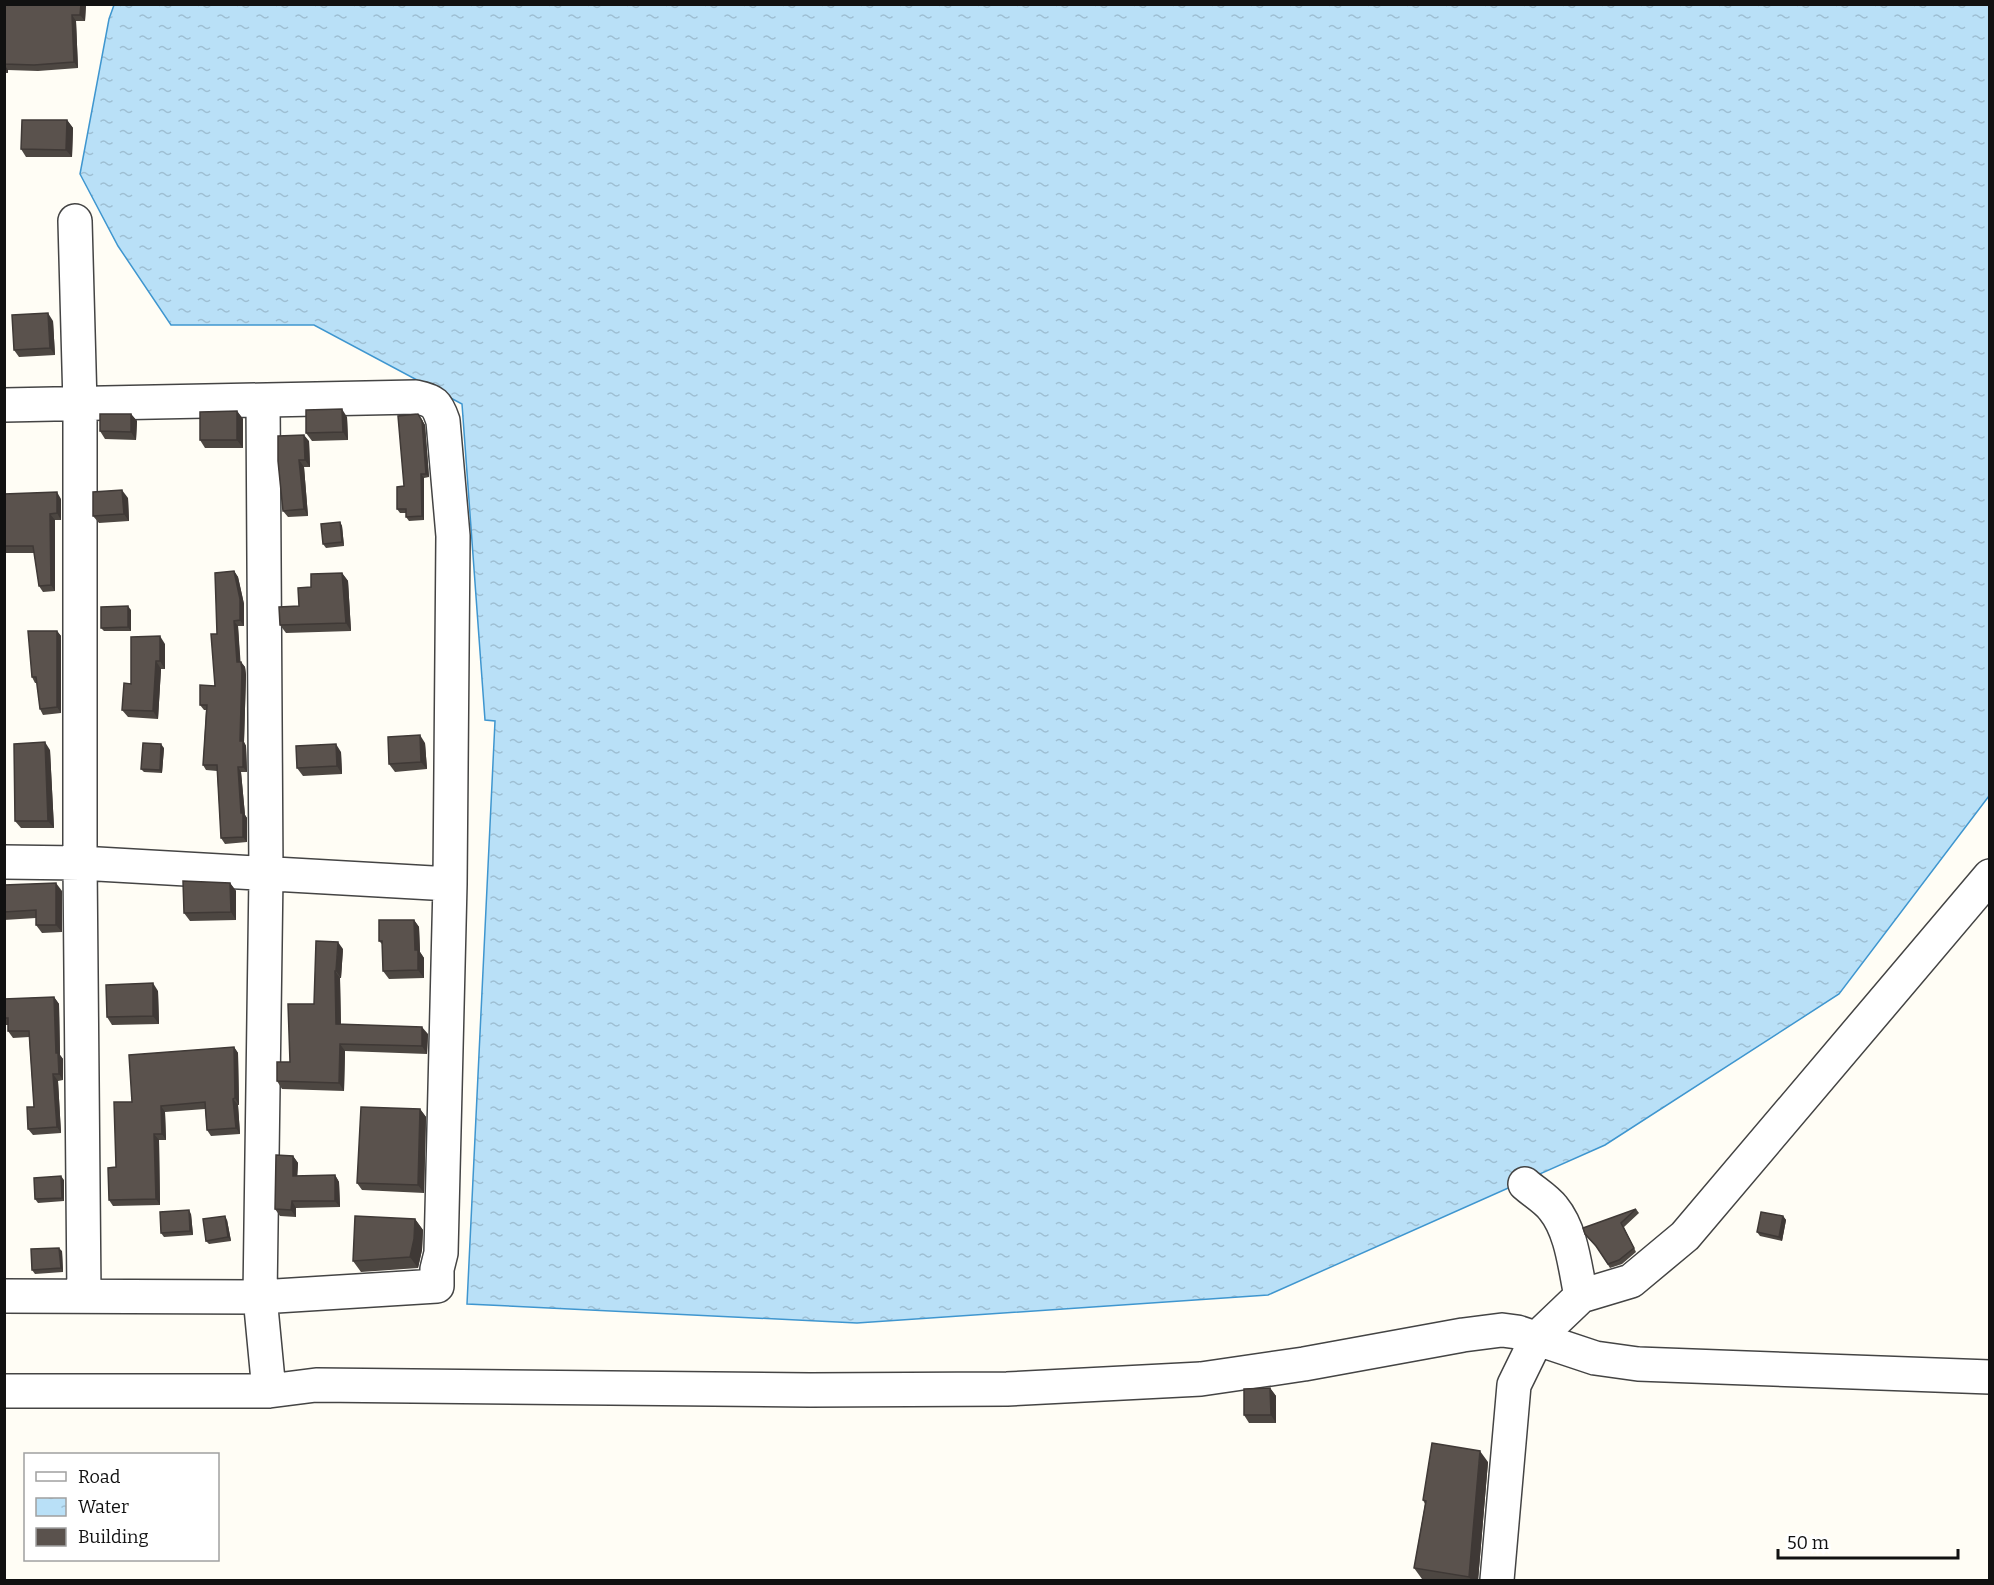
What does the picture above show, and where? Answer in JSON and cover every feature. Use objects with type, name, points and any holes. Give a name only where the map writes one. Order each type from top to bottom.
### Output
[{"type":"street","points":[[75,221],[80,404],[80,863],[84,1296]]},
{"type":"street","points":[[4,405],[416,397],[431,400],[439,409],[443,421],[453,536],[450,884],[441,1253],[437,1269],[437,1286],[261,1297],[4,1296]]},
{"type":"street","points":[[264,401],[266,875],[261,1297],[269,1391]]},
{"type":"street","points":[[4,862],[80,863],[450,884]]},
{"type":"street","points":[[1497,1581],[1514,1385],[1537,1338],[1581,1296],[1631,1281],[1685,1236],[1989,876]]},
{"type":"street","points":[[1525,1184],[1553,1207],[1563,1225],[1572,1251],[1581,1296]]},
{"type":"street","points":[[4,1391],[269,1391],[316,1385],[810,1390],[1007,1389],[1201,1379],[1502,1330],[1537,1338],[1595,1358],[1638,1364],[1989,1377]]},
{"type":"water","points":[[114,5],[1989,5],[1989,796],[1839,994],[1605,1145],[1268,1295],[857,1323],[467,1304],[495,721],[485,720],[462,404],[314,325],[171,325],[118,246],[80,174],[109,19]]},
{"type":"building","points":[[4,4],[81,4],[80,15],[72,15],[74,62],[34,65],[4,64]]},
{"type":"building","points":[[22,120],[67,120],[66,150],[21,149]]},
{"type":"building","points":[[48,313],[50,348],[14,350],[12,315]]},
{"type":"building","points":[[342,409],[343,432],[306,433],[306,410]]},
{"type":"building","points":[[237,411],[237,440],[200,440],[200,412]]},
{"type":"building","points":[[100,414],[131,414],[131,432],[100,431]]},
{"type":"building","points":[[418,414],[422,421],[426,474],[421,474],[422,516],[406,517],[406,509],[397,509],[397,487],[404,486],[398,416]]},
{"type":"building","points":[[304,435],[305,460],[299,460],[304,509],[283,511],[278,436]]},
{"type":"building","points":[[122,490],[124,514],[93,516],[93,492]]},
{"type":"building","points":[[57,492],[57,513],[50,514],[51,585],[39,586],[33,546],[4,546],[4,494]]},
{"type":"building","points":[[340,522],[342,542],[323,544],[321,524]]},
{"type":"building","points":[[234,571],[240,599],[240,620],[234,621],[237,662],[241,662],[242,670],[240,741],[243,741],[243,767],[238,767],[243,837],[221,838],[217,765],[203,765],[207,705],[200,705],[200,685],[215,686],[211,634],[217,634],[215,573]]},
{"type":"building","points":[[342,573],[346,623],[280,625],[279,607],[299,606],[298,588],[311,587],[311,574]]},
{"type":"building","points":[[128,606],[128,627],[101,628],[101,607]]},
{"type":"building","points":[[28,631],[57,631],[57,707],[40,709],[36,677],[32,677]]},
{"type":"building","points":[[160,636],[160,661],[156,661],[153,711],[122,710],[124,683],[131,684],[131,637]]},
{"type":"building","points":[[420,735],[421,762],[389,764],[388,737]]},
{"type":"building","points":[[45,742],[48,821],[15,821],[14,744]]},
{"type":"building","points":[[143,743],[161,744],[160,770],[141,769]]},
{"type":"building","points":[[336,744],[337,766],[297,768],[296,746]]},
{"type":"building","points":[[183,881],[230,883],[231,912],[184,913]]},
{"type":"building","points":[[56,883],[56,925],[36,925],[36,910],[4,912],[4,885]]},
{"type":"building","points":[[379,920],[414,920],[418,970],[383,971]]},
{"type":"building","points":[[316,941],[338,942],[335,971],[336,1024],[422,1027],[422,1046],[340,1044],[339,1083],[277,1081],[277,1062],[290,1062],[288,1004],[314,1004]]},
{"type":"building","points":[[153,983],[153,1016],[107,1017],[106,985]]},
{"type":"building","points":[[54,997],[59,1074],[53,1074],[57,1127],[28,1129],[27,1107],[34,1107],[29,1031],[8,1031],[8,1018],[4,1018],[4,999]]},
{"type":"building","points":[[234,1047],[235,1098],[233,1099],[236,1128],[207,1130],[205,1102],[161,1106],[162,1134],[154,1134],[156,1199],[109,1200],[108,1168],[116,1167],[114,1102],[132,1102],[129,1055]]},
{"type":"building","points":[[361,1107],[420,1109],[418,1185],[357,1183]]},
{"type":"building","points":[[276,1155],[293,1156],[293,1176],[335,1175],[335,1201],[292,1201],[291,1210],[275,1209]]},
{"type":"building","points":[[61,1176],[62,1198],[35,1199],[34,1178]]},
{"type":"building","points":[[1636,1209],[1621,1223],[1634,1248],[1619,1260],[1608,1264],[1583,1228]]},
{"type":"building","points":[[189,1210],[190,1231],[161,1233],[160,1212]]},
{"type":"building","points":[[1761,1212],[1783,1216],[1779,1237],[1757,1232]]},
{"type":"building","points":[[225,1216],[228,1237],[206,1241],[203,1219]]},
{"type":"building","points":[[355,1216],[415,1219],[410,1257],[353,1261]]},
{"type":"building","points":[[59,1248],[61,1268],[32,1270],[31,1249]]},
{"type":"building","points":[[1270,1388],[1271,1415],[1244,1415],[1244,1389]]},
{"type":"building","points":[[1432,1443],[1480,1451],[1469,1577],[1414,1568],[1426,1501],[1423,1500]]}]
